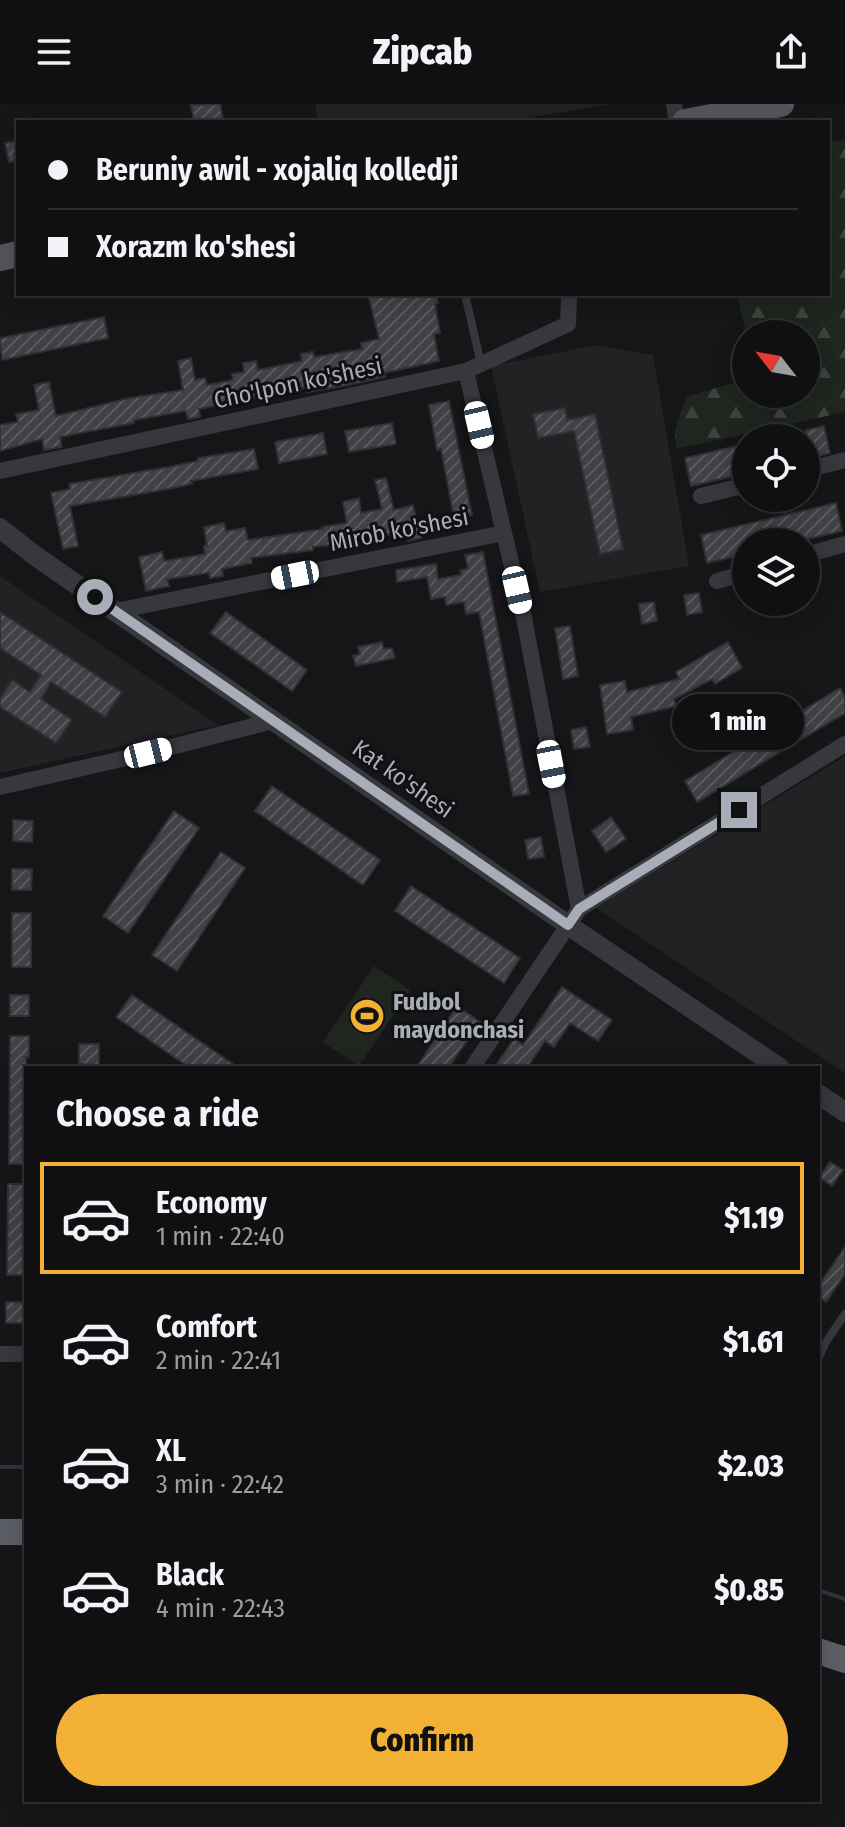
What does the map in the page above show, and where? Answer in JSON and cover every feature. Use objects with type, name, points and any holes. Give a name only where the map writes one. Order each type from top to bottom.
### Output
[{"type":"highway","points":[[0,1532],[24,1532]]},
{"type":"highway","points":[[820,1652],[845,1660]]},
{"type":"main road","points":[[696,120],[781,104]]},
{"type":"street","name":"Cho'lpon ko'shesi","points":[[0,471],[473,368],[568,324],[569,296]]},
{"type":"street","points":[[473,368],[504,533],[524,618],[574,917]]},
{"type":"street","points":[[820,466],[845,460]]},
{"type":"street","points":[[701,496],[732,488]]},
{"type":"street","name":"Kat ko'shesi","points":[[0,528],[273,721],[574,917],[777,1066]]},
{"type":"street","name":"Mirob ko'shesi","points":[[116,611],[504,533]]},
{"type":"street","points":[[820,551],[845,544]]},
{"type":"street","points":[[717,581],[732,577]]},
{"type":"street","points":[[0,787],[273,721]]},
{"type":"street","points":[[473,1066],[574,917],[845,744]]},
{"type":"street","points":[[820,1095],[845,1112]]},
{"type":"street","points":[[0,1354],[24,1354]]},
{"type":"lane","points":[[465,296],[473,368]]},
{"type":"lane","points":[[820,1355],[845,1314]]},
{"type":"shaded area","points":[[315,104],[609,104],[516,120],[318,120]]},
{"type":"shaded area","points":[[597,345],[653,355],[689,566],[540,592],[491,366]]},
{"type":"shaded area","points":[[0,576],[218,725],[0,773]]},
{"type":"shaded area","points":[[845,756],[845,1073],[596,908]]},
{"type":"green space","points":[[845,140],[845,412],[790,424],[732,424],[732,437],[676,449],[675,430],[686,397],[732,383],[732,408],[820,408],[820,320],[743,320],[737,296],[830,296],[830,142]]},
{"type":"green space","name":"Fudbol maydonchasi","points":[[374,966],[410,990],[359,1066],[323,1042]]},
{"type":"building","points":[[220,104],[223,119],[194,120],[191,105]]},
{"type":"building","points":[[16,141],[16,160],[9,162],[5,143]]},
{"type":"building","points":[[368,296],[436,296],[440,333],[434,334],[439,361],[343,386],[307,392],[306,387],[199,409],[200,417],[188,419],[186,411],[134,420],[134,423],[60,437],[62,447],[44,450],[42,439],[0,451],[0,425],[18,422],[16,414],[39,410],[34,385],[49,382],[56,416],[129,398],[183,390],[178,361],[191,358],[195,380],[205,378],[207,385],[233,380],[232,374],[244,372],[243,363],[256,361],[258,370],[302,361],[301,354],[313,352],[314,357],[362,349],[361,343],[379,339]]},
{"type":"building","points":[[104,317],[108,338],[2,360],[0,338]]},
{"type":"building","points":[[449,401],[472,515],[454,518],[429,405]]},
{"type":"building","points":[[565,408],[567,420],[595,414],[623,549],[600,554],[574,431],[538,438],[533,414]]},
{"type":"building","points":[[392,423],[396,444],[349,452],[345,431]]},
{"type":"building","points":[[824,426],[830,453],[820,456],[820,427]]},
{"type":"building","points":[[323,433],[327,454],[279,463],[275,442]]},
{"type":"building","points":[[732,447],[732,476],[691,486],[685,458]]},
{"type":"building","points":[[254,449],[258,469],[70,506],[78,546],[63,549],[51,493],[70,489],[69,484]]},
{"type":"building","points":[[386,478],[394,510],[413,505],[421,538],[408,541],[405,531],[351,543],[313,547],[313,550],[251,558],[252,563],[222,569],[223,576],[210,578],[209,573],[167,579],[169,586],[146,591],[139,557],[162,552],[164,561],[205,554],[204,527],[224,523],[226,531],[245,528],[248,540],[347,523],[343,502],[359,498],[361,513],[382,509],[375,480]]},
{"type":"building","points":[[836,503],[842,531],[820,536],[820,528],[732,528],[732,557],[707,563],[701,535],[798,512],[820,512],[820,507]]},
{"type":"building","points":[[483,552],[529,794],[513,796],[479,612],[466,614],[464,602],[446,605],[445,597],[431,599],[427,577],[397,582],[396,570],[436,564],[438,579],[461,575],[460,570],[468,569],[465,555]]},
{"type":"building","points":[[699,593],[702,612],[687,615],[684,595]]},
{"type":"building","points":[[654,602],[657,621],[642,624],[639,604]]},
{"type":"building","points":[[0,612],[122,692],[105,717],[51,682],[41,699],[72,720],[56,743],[0,707],[0,699],[12,680],[30,692],[41,675],[0,648]]},
{"type":"building","points":[[226,612],[307,670],[292,691],[210,633]]},
{"type":"building","points":[[570,626],[578,676],[563,679],[555,628]]},
{"type":"building","points":[[382,642],[384,649],[392,648],[395,658],[356,666],[353,656],[360,654],[358,647]]},
{"type":"building","points":[[728,642],[742,668],[715,684],[712,679],[674,699],[676,706],[631,717],[633,730],[607,734],[600,685],[625,681],[627,692],[679,679],[676,672]]},
{"type":"building","points":[[840,688],[845,697],[845,713],[697,802],[685,781]]},
{"type":"building","points":[[586,727],[590,747],[574,749],[571,730]]},
{"type":"building","points":[[272,786],[380,860],[363,885],[255,811]]},
{"type":"building","points":[[174,811],[199,828],[128,933],[103,916]]},
{"type":"building","points":[[611,817],[626,839],[606,852],[592,831]]},
{"type":"building","points":[[13,820],[33,821],[32,842],[13,841]]},
{"type":"building","points":[[541,837],[544,857],[528,859],[525,840]]},
{"type":"building","points":[[221,852],[245,868],[177,971],[152,955]]},
{"type":"building","points":[[12,869],[32,869],[31,890],[12,890]]},
{"type":"building","points":[[411,886],[520,958],[504,983],[395,911]]},
{"type":"building","points":[[12,913],[31,913],[31,967],[12,967]]},
{"type":"building","points":[[562,987],[612,1020],[598,1041],[570,1023],[554,1047],[545,1041],[528,1066],[495,1066],[514,1039],[523,1045]]},
{"type":"building","points":[[10,995],[29,995],[29,1016],[10,1016]]},
{"type":"building","points":[[132,995],[236,1066],[187,1066],[116,1017]]},
{"type":"building","points":[[457,1006],[480,1022],[449,1066],[417,1066]]},
{"type":"building","points":[[10,1036],[29,1036],[29,1057],[26,1057],[24,1066],[24,1164],[9,1164]]},
{"type":"building","points":[[79,1044],[99,1044],[99,1065],[79,1064]]},
{"type":"building","points":[[830,1162],[843,1170],[832,1186],[820,1176]]},
{"type":"building","points":[[8,1184],[24,1184],[24,1275],[7,1275]]},
{"type":"building","points":[[845,1247],[845,1274],[826,1302],[820,1298],[820,1283]]},
{"type":"building","points":[[6,1302],[24,1302],[24,1323],[6,1323]]},
{"type":"waterway","points":[[0,1467],[24,1467]]},
{"type":"waterway","points":[[820,1591],[845,1599]]},
{"type":"place","name":"Fudbol maydonchasi","points":[[367,1016]]},
{"type":"route","points":[[95,597],[568,925],[579,909],[739,810]]}]
